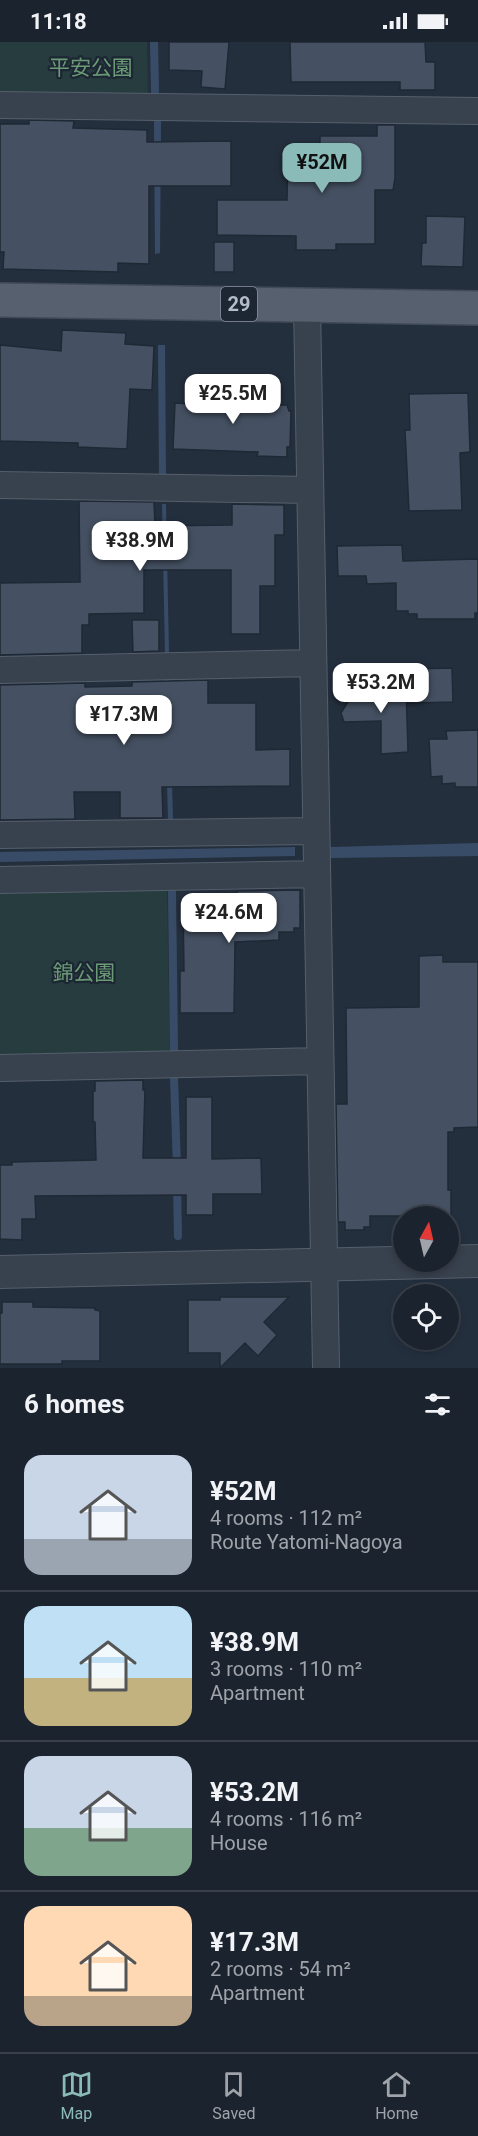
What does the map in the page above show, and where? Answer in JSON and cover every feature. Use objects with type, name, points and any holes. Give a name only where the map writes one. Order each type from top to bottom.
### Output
[{"type":"main road","name":"29","points":[[0,300],[478,308]]},
{"type":"street","points":[[0,105],[478,111]]},
{"type":"street","points":[[306,305],[326,1368]]},
{"type":"street","points":[[0,485],[310,490]]},
{"type":"street","points":[[0,670],[313,663]]},
{"type":"street","points":[[0,835],[316,831]]},
{"type":"street","points":[[0,880],[317,874]]},
{"type":"street","points":[[0,1068],[320,1060]]},
{"type":"street","points":[[0,1272],[478,1262]]},
{"type":"green space","name":"平安公園","points":[[0,42],[147,42],[148,95],[0,92]]},
{"type":"green space","name":"錦公園","points":[[167,889],[170,1053],[0,1058],[0,894]]},
{"type":"water","points":[[154,121],[161,121],[160,253],[155,254]]},
{"type":"water","points":[[158,345],[165,345],[166,477],[159,477]]},
{"type":"water","points":[[162,504],[166,504],[169,654],[165,655]]},
{"type":"water","points":[[164,678],[169,678],[173,819],[168,819]]},
{"type":"water","points":[[478,843],[478,856],[331,858],[331,847]]},
{"type":"water","points":[[295,847],[295,856],[0,862],[0,852]]},
{"type":"building","points":[[169,42],[229,42],[225,89],[201,87],[202,71],[169,70]]},
{"type":"building","points":[[290,42],[425,42],[426,62],[435,62],[435,90],[400,90],[400,82],[291,82]]},
{"type":"building","points":[[29,120],[74,121],[73,128],[147,130],[147,142],[231,141],[231,186],[149,186],[149,264],[118,263],[118,272],[3,269],[4,252],[0,252],[0,124],[29,124]]},
{"type":"building","points":[[377,125],[395,125],[395,178],[393,190],[375,190],[375,244],[336,244],[336,250],[296,250],[296,236],[217,235],[217,200],[287,200],[288,144],[320,144],[320,136],[377,136]]},
{"type":"building","points":[[426,216],[465,217],[463,267],[421,266],[422,243],[426,243]]},
{"type":"building","points":[[214,242],[234,242],[234,272],[214,272]]},
{"type":"building","points":[[62,330],[126,333],[125,344],[154,346],[152,390],[130,389],[127,449],[78,447],[78,443],[0,441],[0,345],[61,351]]},
{"type":"building","points":[[215,391],[255,392],[254,401],[278,402],[278,405],[287,405],[291,411],[290,447],[287,447],[287,457],[257,456],[258,452],[173,449],[175,403],[191,404],[191,401],[214,401]]},
{"type":"building","points":[[468,393],[470,452],[460,453],[462,510],[409,511],[405,430],[410,430],[409,394]]},
{"type":"building","points":[[79,501],[154,502],[155,526],[232,525],[232,504],[284,505],[284,535],[275,535],[275,586],[260,586],[260,634],[231,634],[231,570],[144,570],[144,613],[89,614],[89,625],[82,625],[82,653],[0,655],[0,583],[80,582]]},
{"type":"building","points":[[402,545],[403,561],[478,559],[478,613],[475,613],[475,619],[417,619],[417,614],[396,611],[396,583],[367,584],[366,576],[338,576],[337,546]]},
{"type":"building","points":[[132,620],[159,620],[159,651],[133,652]]},
{"type":"building","points":[[452,668],[453,702],[411,703],[410,669]]},
{"type":"building","points":[[208,680],[208,703],[256,703],[256,750],[290,749],[290,786],[162,787],[163,818],[120,818],[120,792],[74,792],[75,819],[0,820],[0,685],[85,683],[85,687],[132,686],[132,682]]},
{"type":"building","points":[[406,686],[408,752],[381,754],[381,721],[344,722],[341,713],[349,700],[348,687]]},
{"type":"building","points":[[478,730],[478,787],[455,787],[455,783],[442,784],[442,776],[431,777],[429,739],[447,739],[446,731]]},
{"type":"building","points":[[300,890],[300,928],[294,928],[294,932],[279,932],[279,940],[235,942],[234,1013],[180,1013],[180,971],[184,971],[183,906],[237,906],[237,891]]},
{"type":"building","points":[[443,955],[443,962],[478,962],[478,1127],[454,1128],[454,1132],[448,1132],[448,1190],[451,1190],[451,1206],[393,1206],[393,1216],[370,1216],[370,1227],[364,1227],[364,1230],[345,1230],[345,1222],[338,1222],[336,1104],[347,1104],[346,1008],[419,1007],[419,956]]},
{"type":"building","points":[[143,1080],[143,1090],[145,1089],[143,1158],[186,1158],[186,1097],[212,1097],[212,1159],[261,1158],[262,1194],[213,1194],[213,1215],[186,1215],[186,1195],[35,1196],[36,1219],[22,1219],[22,1240],[0,1239],[0,1165],[12,1165],[12,1162],[96,1160],[95,1122],[93,1122],[95,1081]]},
{"type":"building","points":[[220,1297],[289,1297],[264,1322],[277,1335],[258,1356],[245,1343],[220,1368],[220,1353],[188,1353],[188,1300],[220,1300]]},
{"type":"building","points":[[2,1302],[33,1302],[33,1307],[95,1308],[100,1311],[100,1361],[62,1361],[62,1364],[0,1364]]},
{"type":"waterway","points":[[154,42],[155,91]]},
{"type":"waterway","points":[[172,892],[174,1051]]},
{"type":"waterway","points":[[174,1078],[177,1167]]},
{"type":"waterway","points":[[177,1185],[178,1236]]}]
